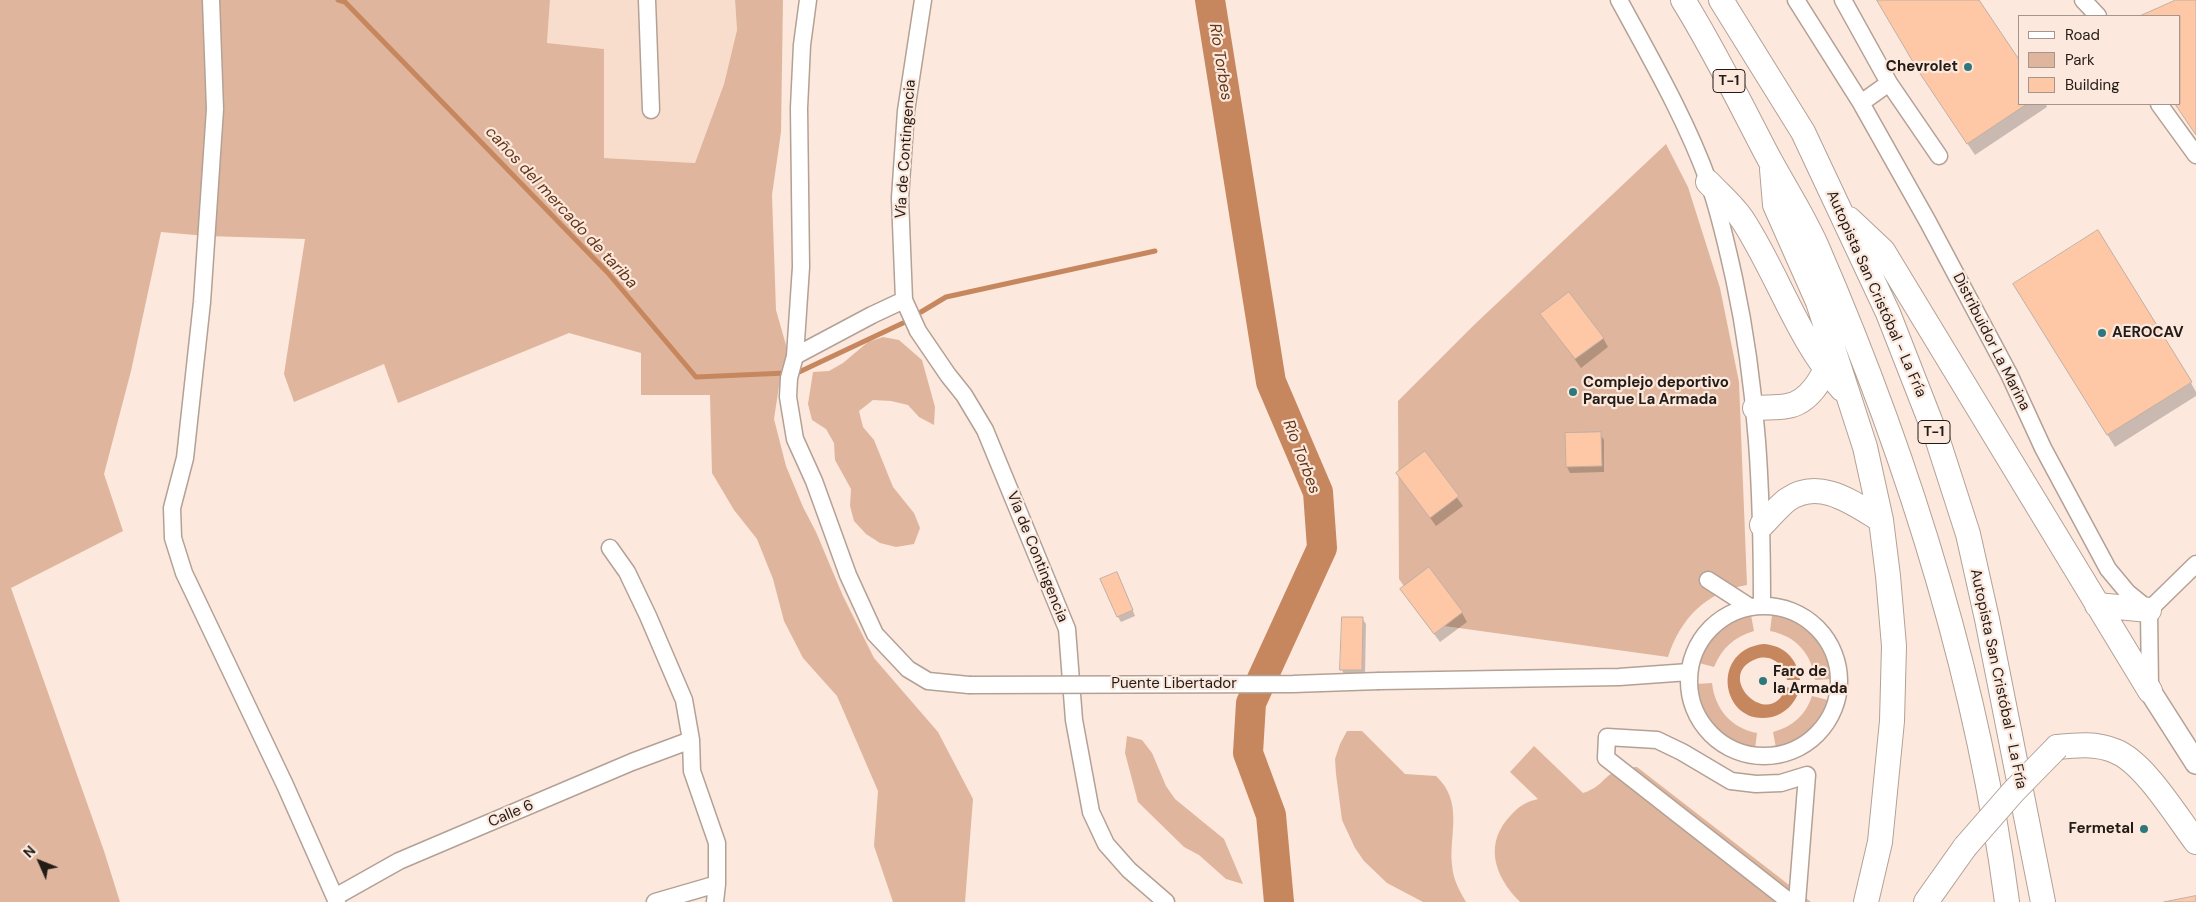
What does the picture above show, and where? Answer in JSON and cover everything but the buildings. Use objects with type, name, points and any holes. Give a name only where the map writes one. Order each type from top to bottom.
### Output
[{"type":"highway","name":"T-1","points":[[1683,0],[1705,35],[1772,164],[1775,205],[1818,302],[1830,361],[1848,396],[1864,447],[1881,520],[1894,646],[1892,721],[1880,842],[1866,902]]},
{"type":"highway","name":"Autopista San Cristóbal - La Fría","points":[[1721,0],[1803,132],[1888,313],[1918,388],[1968,534],[2004,700],[2044,902]]},
{"type":"highway","points":[[1772,164],[1799,211],[1820,256],[1904,467],[1936,568],[1968,690],[2001,859],[2006,902]]},
{"type":"highway","points":[[1708,182],[1743,220],[1766,260],[1801,331],[1830,361],[1813,390],[1805,397],[1789,406],[1755,408]]},
{"type":"highway","points":[[1841,211],[1883,251],[2150,690]]},
{"type":"highway","points":[[1762,525],[1788,499],[1814,490],[1837,494],[1881,520]]},
{"type":"highway","points":[[2097,605],[2149,610]]},
{"type":"highway","points":[[1926,902],[1965,847],[2013,792],[2057,747],[2083,744],[2115,751],[2140,768],[2196,842]]},
{"type":"main road","points":[[2150,690],[2196,763]]},
{"type":"street","points":[[211,0],[215,109],[202,302],[186,458],[172,508],[173,538],[184,573],[285,785],[336,899]]},
{"type":"street","points":[[647,0],[651,110]]},
{"type":"street","name":"Puente Libertador","points":[[808,0],[802,45],[799,108],[801,267],[795,356],[788,397],[795,439],[814,481],[848,575],[875,634],[908,669],[928,681],[969,685],[1293,684],[1619,677],[1689,672]]},
{"type":"street","name":"Vía de Contingencia","points":[[923,0],[906,111],[900,198],[904,300],[918,331],[964,395],[985,430],[1067,629],[1074,720],[1091,812],[1106,844],[1128,870],[1166,902]]},
{"type":"street","points":[[1618,0],[1668,90],[1708,182],[1727,246],[1739,303],[1755,408],[1762,525],[1756,606]]},
{"type":"street","name":"Distribuidor La Marina","points":[[1796,0],[1861,103],[1928,222],[2009,374],[2043,448],[2108,569],[2128,593],[2149,610]]},
{"type":"street","points":[[1843,0],[1889,83],[1939,156]]},
{"type":"street","points":[[2083,0],[2097,15]]},
{"type":"street","points":[[1861,103],[1889,83]]},
{"type":"street","points":[[2160,105],[2196,155]]},
{"type":"street","points":[[795,356],[904,300]]},
{"type":"street","points":[[610,548],[627,572],[684,700],[691,740],[692,771],[717,844],[715,902]]},
{"type":"street","points":[[2150,690],[2149,610],[2196,564]]},
{"type":"street","points":[[1708,580],[1756,606]]},
{"type":"street","points":[[1756,606],[1774,606],[1791,610],[1816,626],[1824,635],[1832,650],[1839,678],[1837,696],[1832,713],[1818,732],[1800,747],[1789,752],[1766,756],[1742,754],[1721,744],[1697,718],[1690,695],[1689,672],[1696,649],[1709,630],[1728,615],[1756,606]]},
{"type":"street","points":[[1790,902],[1606,758],[1607,737],[1657,740],[1682,752],[1731,781],[1756,784],[1781,783],[1806,775],[1797,902]]},
{"type":"street","name":"Calle 6","points":[[336,899],[399,862],[632,762],[691,740]]},
{"type":"street","points":[[1766,756],[1768,784]]},
{"type":"street","points":[[655,902],[717,884]]},
{"type":"shaded area","points":[[550,0],[735,0],[737,30],[724,84],[695,163],[604,158],[604,49],[547,43]]},
{"type":"shaded area","points":[[1763,644],[1777,647],[1789,654],[1799,672],[1800,680],[1787,680],[1784,670],[1772,659],[1756,659],[1744,667],[1740,677],[1742,687],[1749,697],[1758,703],[1769,704],[1779,700],[1786,687],[1799,691],[1795,700],[1785,711],[1772,717],[1755,717],[1742,711],[1733,701],[1728,687],[1728,673],[1734,660],[1746,650]]},
{"type":"green space","points":[[0,0],[550,0],[547,43],[604,49],[604,158],[695,163],[724,84],[737,30],[735,0],[783,0],[781,132],[772,195],[776,310],[788,352],[779,386],[774,419],[786,466],[803,507],[816,532],[843,596],[874,658],[938,732],[973,799],[965,902],[893,902],[874,846],[878,791],[837,696],[803,658],[784,621],[773,579],[757,539],[734,510],[712,473],[710,395],[641,395],[641,353],[569,333],[398,403],[384,364],[294,402],[284,374],[305,239],[206,236],[161,232],[131,371],[104,474],[123,531],[11,588],[104,851],[120,902],[0,902]]},
{"type":"green space","name":"Complejo deportivo Parque La Armada","points":[[1666,144],[1688,187],[1720,288],[1739,382],[1747,585],[1719,593],[1697,609],[1680,631],[1668,657],[1430,624],[1399,579],[1398,401],[1474,325]]},
{"type":"green space","points":[[883,337],[899,340],[922,360],[935,407],[934,425],[919,417],[908,405],[891,401],[873,400],[859,411],[863,427],[874,440],[893,487],[914,513],[920,528],[914,544],[896,547],[880,543],[866,534],[854,521],[850,506],[851,489],[835,460],[834,443],[826,429],[812,420],[808,404],[813,372],[829,371],[843,363],[868,342]]},
{"type":"green space","points":[[1751,615],[1754,631],[1740,636],[1730,644],[1721,654],[1714,667],[1699,663],[1707,646],[1725,627]]},
{"type":"green space","points":[[1772,615],[1795,623],[1813,636],[1825,656],[1831,679],[1815,680],[1810,662],[1801,648],[1788,637],[1770,631]]},
{"type":"green space","points":[[1712,683],[1717,701],[1726,716],[1739,727],[1757,733],[1755,749],[1732,741],[1714,727],[1707,718],[1698,696],[1696,684]]},
{"type":"green space","points":[[1812,696],[1828,700],[1814,725],[1801,737],[1776,748],[1773,732],[1786,727],[1797,719],[1806,709]]},
{"type":"green space","points":[[1347,731],[1362,731],[1405,774],[1436,776],[1445,786],[1453,807],[1453,870],[1457,884],[1466,902],[1423,902],[1387,883],[1364,861],[1355,848],[1342,820],[1335,759]]},
{"type":"green space","points":[[1127,736],[1142,740],[1152,753],[1166,786],[1175,799],[1224,839],[1243,884],[1226,879],[1199,855],[1184,847],[1138,802],[1125,753]]},
{"type":"green space","points":[[1534,746],[1583,793],[1598,786],[1618,770],[1637,767],[1811,902],[1520,902],[1511,892],[1498,870],[1495,848],[1497,836],[1512,814],[1524,804],[1538,799],[1510,772]]},
{"type":"waterway","name":"caños del mercado de tariba","points":[[338,0],[345,2],[608,273],[696,377],[786,373]]},
{"type":"waterway","name":"Río Torbes","points":[[1210,0],[1271,382],[1318,492],[1322,548],[1251,703],[1248,753],[1271,815],[1279,902]]},
{"type":"waterway","name":"caños del mercado de tariba","points":[[921,312],[946,297],[1155,251]]},
{"type":"waterway","name":"caños del mercado de tariba","points":[[797,373],[903,323]]},
{"type":"place","name":"Chevrolet","points":[[1968,67]]},
{"type":"place","name":"AEROCAV","points":[[2102,333]]},
{"type":"place","name":"Complejo deportivo Parque La Armada","points":[[1573,392]]},
{"type":"place","name":"Faro de la Armada","points":[[1763,681]]},
{"type":"place","name":"Fermetal","points":[[2144,829]]}]
